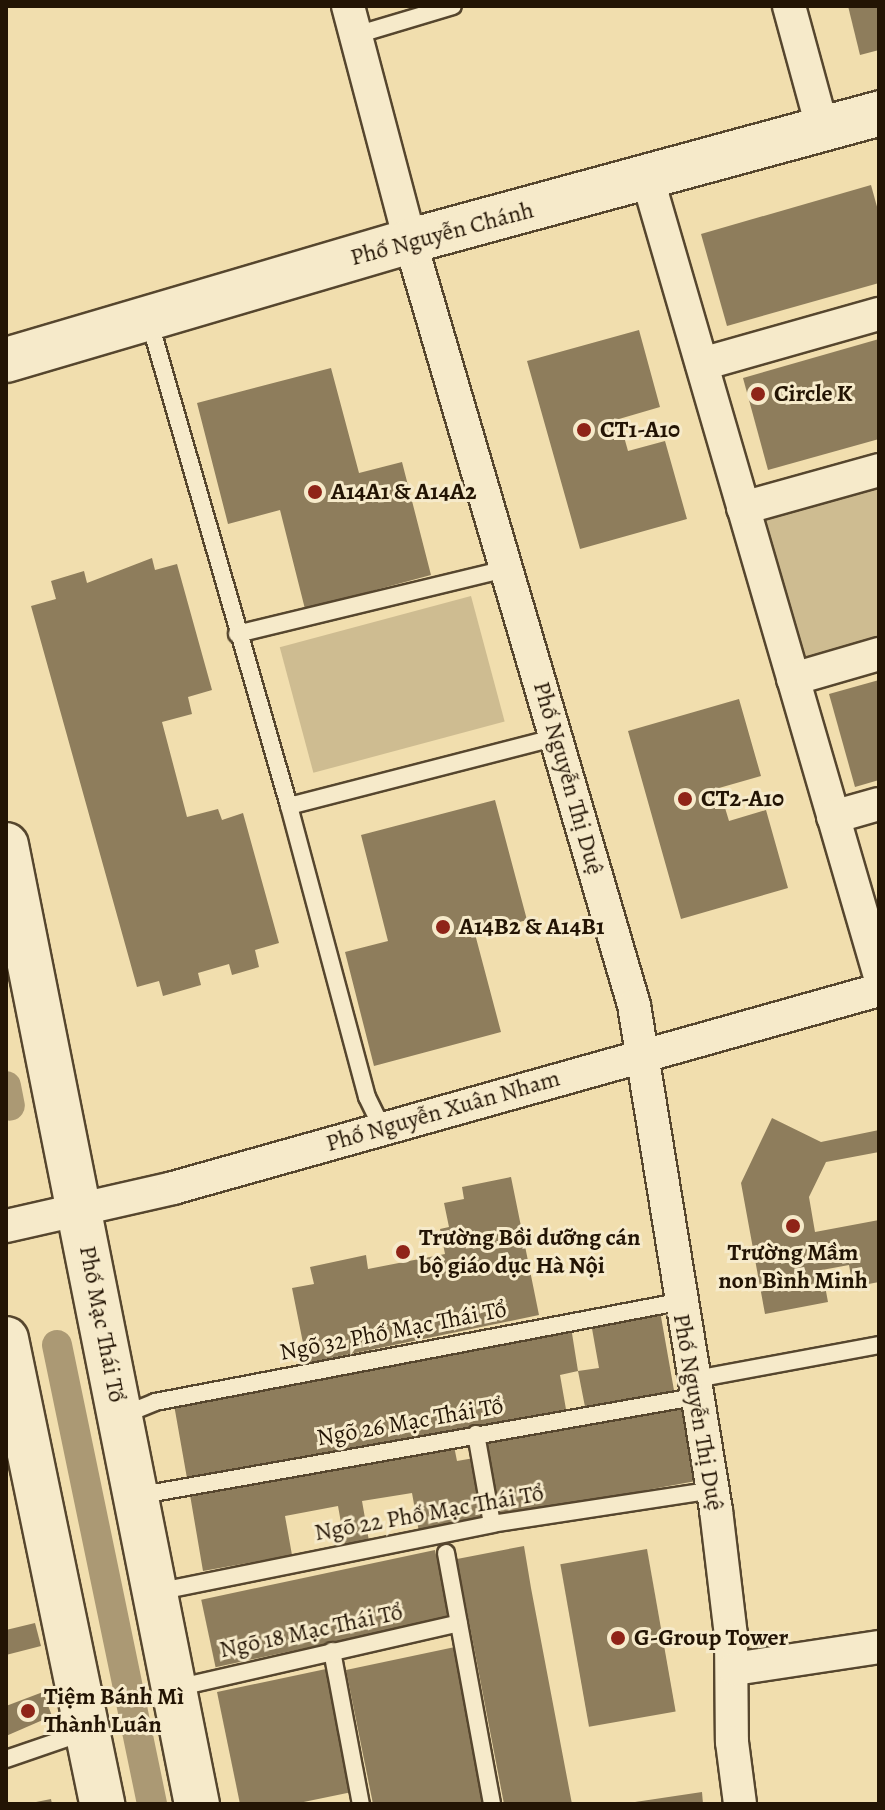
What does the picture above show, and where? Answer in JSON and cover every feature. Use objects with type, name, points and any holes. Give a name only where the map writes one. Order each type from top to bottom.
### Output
[{"type":"street","points":[[789,6],[823,130]]},
{"type":"street","name":"Phố Nguyễn Thị Duệ","points":[[352,20],[410,241],[634,1005],[692,1388],[713,1490],[734,1669],[732,1742],[740,1804]]},
{"type":"street","name":"Phố Nguyễn Chánh","points":[[6,360],[410,241],[648,180],[879,114]]},
{"type":"street","points":[[648,180],[879,973]]},
{"type":"street","points":[[702,364],[879,314]]},
{"type":"street","points":[[743,508],[879,470]]},
{"type":"street","points":[[793,679],[879,654]]},
{"type":"street","points":[[833,817],[879,804]]},
{"type":"street","name":"Phố Mạc Thái Tổ","points":[[6,845],[197,1804]]},
{"type":"street","name":"Phố Nguyễn Xuân Nham","points":[[6,1226],[80,1210],[879,990]]},
{"type":"street","points":[[6,1339],[102,1804]]},
{"type":"street","points":[[734,1669],[879,1647]]},
{"type":"lane","points":[[352,20],[453,6]]},
{"type":"lane","points":[[149,318],[237,634],[289,806],[367,1097],[382,1128]]},
{"type":"lane","points":[[237,634],[505,569]]},
{"type":"lane","points":[[289,806],[557,737]]},
{"type":"lane","name":"Ngõ 32 Phố Mạc Thái Tổ","points":[[119,1417],[155,1402],[678,1302]]},
{"type":"lane","name":"Ngõ 26 Mạc Thái Tổ","points":[[136,1496],[476,1434],[879,1345]]},
{"type":"lane","points":[[476,1434],[492,1524]]},
{"type":"lane","name":"Ngõ 22 Phố Mạc Thái Tổ","points":[[156,1592],[492,1524],[713,1490]]},
{"type":"lane","points":[[446,1553],[492,1804]]},
{"type":"lane","name":"Ngõ 18 Mạc Thái Tổ","points":[[174,1689],[459,1623]]},
{"type":"lane","points":[[332,1651],[361,1804]]},
{"type":"lane","points":[[6,1759],[87,1732]]},
{"type":"shaded area","points":[[879,480],[879,643],[807,658],[801,654],[765,519]]},
{"type":"shaded area","points":[[471,596],[505,722],[313,773],[280,647]]},
{"type":"building","points":[[848,6],[879,6],[879,50],[860,55]]},
{"type":"building","points":[[871,185],[879,214],[879,283],[727,326],[701,234]]},
{"type":"building","name":"CT1-A10","points":[[639,330],[660,407],[619,419],[628,451],[665,441],[687,519],[580,549],[527,361]]},
{"type":"building","points":[[879,339],[879,439],[768,470],[743,378]]},
{"type":"building","name":"A14A1 & A14A2","points":[[331,368],[359,473],[402,462],[431,575],[305,609],[280,510],[228,524],[197,403]]},
{"type":"building","points":[[152,558],[155,570],[177,564],[212,690],[188,697],[192,714],[162,722],[187,817],[218,809],[222,820],[243,813],[279,943],[255,950],[259,967],[232,975],[229,964],[198,973],[201,985],[163,996],[159,981],[137,987],[31,606],[56,599],[51,581],[84,571],[87,583]]},
{"type":"building","points":[[879,680],[879,780],[855,787],[829,694]]},
{"type":"building","name":"CT2-A10","points":[[739,699],[761,776],[719,788],[729,821],[766,810],[788,888],[681,919],[628,731]]},
{"type":"building","name":"A14B2 & A14B1","points":[[495,800],[527,920],[475,934],[501,1032],[374,1066],[345,952],[388,941],[361,835]]},
{"type":"building","points":[[772,1118],[821,1142],[879,1130],[879,1152],[826,1162],[809,1197],[815,1232],[879,1220],[879,1282],[853,1287],[849,1265],[822,1270],[828,1302],[765,1314],[741,1183]]},
{"type":"building","points":[[511,1177],[539,1315],[307,1363],[292,1288],[314,1284],[310,1267],[366,1255],[368,1269],[445,1254],[440,1229],[449,1227],[444,1203],[464,1199],[462,1187]]},
{"type":"building","points":[[660,1311],[675,1396],[586,1412],[578,1371],[599,1368],[591,1323]]},
{"type":"building","points":[[571,1327],[578,1371],[560,1375],[567,1415],[188,1484],[173,1399]]},
{"type":"building","points":[[682,1400],[696,1481],[419,1532],[412,1493],[362,1501],[369,1541],[345,1545],[338,1506],[285,1516],[292,1555],[203,1571],[189,1489],[453,1441],[457,1461],[480,1457],[476,1437]]},
{"type":"building","points":[[524,1546],[572,1804],[504,1804],[457,1559]]},
{"type":"building","name":"G-Group Tower","points":[[647,1549],[676,1711],[589,1727],[560,1564]]},
{"type":"building","points":[[435,1550],[449,1617],[216,1667],[201,1600]]},
{"type":"building","points":[[35,1623],[41,1646],[6,1655],[6,1630]]},
{"type":"building","points":[[455,1647],[487,1804],[373,1804],[346,1670]]},
{"type":"building","points":[[326,1669],[352,1792],[294,1804],[240,1804],[217,1692]]},
{"type":"building","name":"Tiệm Bánh Mì Thành Luân","points":[[43,1692],[52,1716],[6,1736],[6,1706]]},
{"type":"building","points":[[702,1792],[703,1804],[635,1804],[635,1802]]},
{"type":"building","points":[[51,1799],[52,1804],[31,1804],[31,1803]]},
{"type":"waterway","points":[[6,1086],[10,1106]]},
{"type":"waterway","points":[[57,1345],[152,1804]]},
{"type":"place","name":"Circle K","points":[[758,394]]},
{"type":"place","name":"CT1-A10","points":[[584,430]]},
{"type":"place","name":"A14A1 & A14A2","points":[[315,492]]},
{"type":"place","name":"CT2-A10","points":[[685,799]]},
{"type":"place","name":"A14B2 & A14B1","points":[[443,927]]},
{"type":"place","name":"Trường Mầm non Bình Minh","points":[[793,1226]]},
{"type":"place","name":"Trường Bồi dưỡng cán bộ giáo dục Hà Nội","points":[[403,1252]]},
{"type":"place","name":"G-Group Tower","points":[[618,1638]]},
{"type":"place","name":"Tiệm Bánh Mì Thành Luân","points":[[28,1711]]}]
